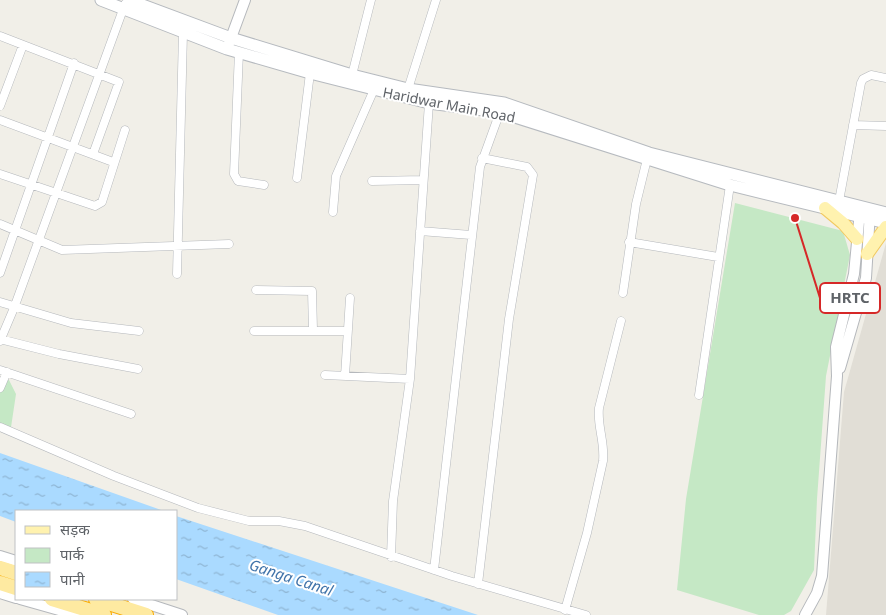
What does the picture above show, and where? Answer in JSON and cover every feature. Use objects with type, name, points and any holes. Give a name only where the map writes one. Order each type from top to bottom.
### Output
[{"type":"highway","points":[[0,568],[15,573]]},
{"type":"highway","points":[[0,583],[15,588]]},
{"type":"highway","points":[[55,600],[104,615]]},
{"type":"highway","points":[[99,600],[146,615]]},
{"type":"main road","name":"Haridwar Main Road","points":[[101,0],[122,3],[352,75],[376,86],[429,103],[501,107]]},
{"type":"main road","name":"Haridwar Main Road","points":[[122,3],[183,33],[310,73],[501,107],[730,185],[824,208],[865,213],[886,213]]},
{"type":"main road","name":"Haridwar Main Road","points":[[648,157],[839,201],[886,225]]},
{"type":"main road","points":[[824,208],[843,223],[857,239]]},
{"type":"main road","points":[[868,254],[886,225]]},
{"type":"street","points":[[245,0],[231,38],[233,50],[234,174],[238,181],[264,185]]},
{"type":"street","points":[[352,75],[371,0]]},
{"type":"street","points":[[408,89],[436,0]]},
{"type":"street","points":[[122,3],[100,73],[54,193],[14,308],[0,339],[59,354],[138,369]]},
{"type":"street","points":[[177,274],[183,33]]},
{"type":"street","points":[[0,36],[117,80],[120,84],[92,154]]},
{"type":"street","points":[[0,106],[23,45]]},
{"type":"street","points":[[0,273],[74,63]]},
{"type":"street","points":[[297,178],[310,73]]},
{"type":"street","points":[[839,201],[863,79],[871,75],[886,78]]},
{"type":"street","points":[[333,212],[336,176],[376,86]]},
{"type":"street","points":[[391,557],[393,501],[410,379],[429,103]]},
{"type":"street","points":[[434,570],[471,234],[482,158],[501,107]]},
{"type":"street","points":[[0,120],[113,162]]},
{"type":"street","points":[[853,125],[886,126]]},
{"type":"street","points":[[0,174],[95,206],[98,205],[102,202],[124,130]]},
{"type":"street","points":[[623,293],[629,242],[648,157]]},
{"type":"street","points":[[478,584],[509,319],[533,175],[527,167],[482,158]]},
{"type":"street","points":[[372,181],[423,180]]},
{"type":"street","points":[[699,395],[730,185]]},
{"type":"street","points":[[805,615],[817,593],[822,576],[837,376],[836,347],[854,274],[857,239],[865,213]]},
{"type":"street","points":[[837,376],[866,278],[868,254],[865,213]]},
{"type":"street","points":[[0,224],[62,250],[78,251],[229,244]]},
{"type":"street","points":[[420,232],[471,234]]},
{"type":"street","points":[[629,242],[718,257]]},
{"type":"street","points":[[256,290],[312,290],[313,330]]},
{"type":"street","points":[[344,376],[350,298]]},
{"type":"street","points":[[0,302],[14,308],[71,323],[139,331]]},
{"type":"street","points":[[565,610],[587,533],[603,460],[604,451],[598,420],[599,408],[621,321]]},
{"type":"street","points":[[254,331],[347,331]]},
{"type":"street","points":[[0,388],[3,371],[131,414]]},
{"type":"street","points":[[325,375],[410,379]]},
{"type":"street","points":[[0,426],[104,472],[198,508],[249,521],[291,522],[391,557],[586,615]]},
{"type":"street","points":[[0,556],[15,561]]},
{"type":"street","points":[[0,593],[15,598]]},
{"type":"street","points":[[24,600],[77,615]]},
{"type":"street","points":[[136,600],[182,615]]},
{"type":"shaded area","points":[[886,243],[886,615],[826,615],[844,392]]},
{"type":"green space","points":[[735,203],[843,231],[850,255],[826,376],[814,570],[791,611],[784,615],[759,615],[677,590],[686,499]]},
{"type":"green space","points":[[0,377],[9,380],[16,394],[10,434],[0,430]]},
{"type":"water","points":[[0,453],[161,510],[15,510],[15,522],[0,516]]},
{"type":"water","name":"Ganga Canal","points":[[178,517],[478,615],[278,615],[178,580]]},
{"type":"place","name":"HRTC","points":[[795,218]]}]
